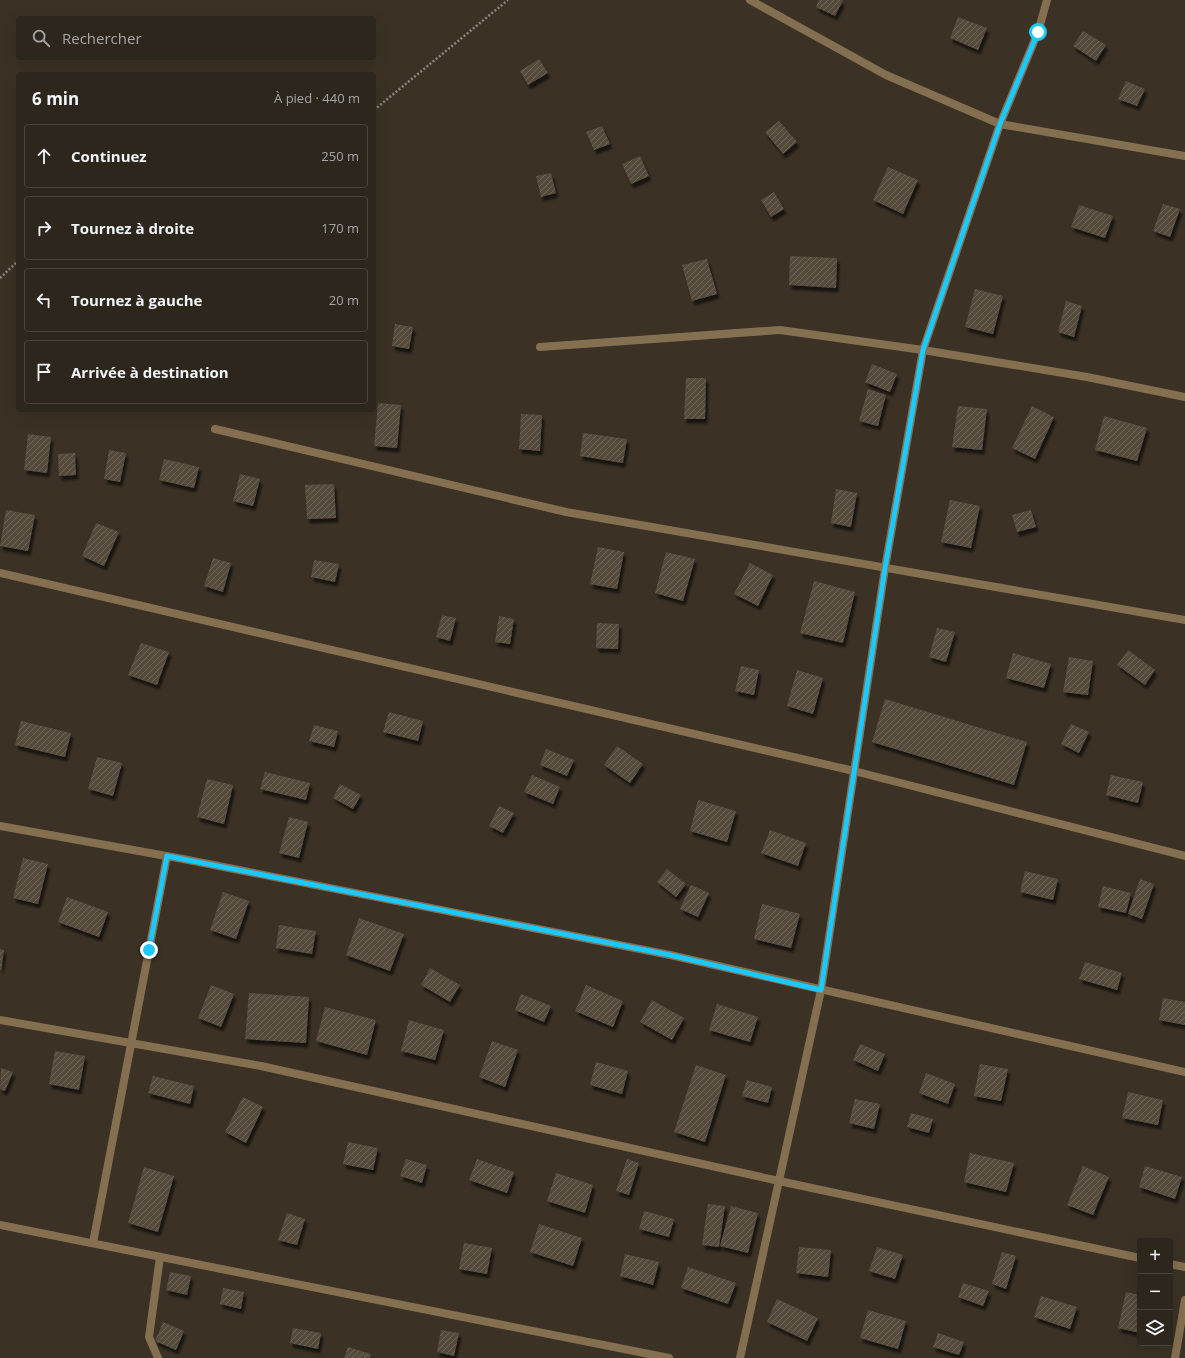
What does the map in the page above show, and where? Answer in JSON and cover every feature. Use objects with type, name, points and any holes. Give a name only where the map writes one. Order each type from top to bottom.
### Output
[{"type":"street","points":[[750,0],[886,75],[1000,124],[1185,156]]},
{"type":"street","points":[[740,1358],[821,990],[885,568],[923,350],[1000,124],[1038,32],[1047,0]]},
{"type":"street","points":[[540,347],[780,330],[923,350],[1087,376],[1185,397]]},
{"type":"street","points":[[215,429],[566,512],[1185,620]]},
{"type":"street","points":[[0,573],[854,771],[1185,856]]},
{"type":"street","points":[[0,826],[167,856],[663,954],[1185,1072]]},
{"type":"street","points":[[93,1243],[167,856]]},
{"type":"street","points":[[0,1020],[261,1066],[779,1181],[1137,1257]]},
{"type":"street","points":[[0,1224],[669,1358]]},
{"type":"street","points":[[158,1358],[149,1337],[160,1257]]},
{"type":"street","points":[[1173,1265],[1185,1267]]},
{"type":"street","points":[[1176,1358],[1185,1300]]},
{"type":"path","points":[[376,108],[508,0]]},
{"type":"path","points":[[0,278],[16,263]]},
{"type":"building","points":[[819,0],[843,0],[835,16],[816,7]]},
{"type":"building","points":[[958,17],[987,28],[978,50],[950,38]]},
{"type":"building","points":[[1083,31],[1106,45],[1096,61],[1073,46]]},
{"type":"building","points":[[539,59],[548,73],[528,85],[520,71]]},
{"type":"building","points":[[1126,81],[1145,89],[1137,106],[1118,99]]},
{"type":"building","points":[[779,121],[797,142],[783,154],[765,132]]},
{"type":"building","points":[[602,126],[610,144],[594,150],[586,132]]},
{"type":"building","points":[[640,156],[649,176],[631,184],[622,164]]},
{"type":"building","points":[[888,167],[918,180],[903,214],[873,200]]},
{"type":"building","points":[[551,173],[556,193],[541,197],[536,176]]},
{"type":"building","points":[[774,192],[784,209],[771,217],[761,200]]},
{"type":"building","points":[[1163,204],[1180,209],[1170,237],[1153,231]]},
{"type":"building","points":[[1079,205],[1113,216],[1105,238],[1071,227]]},
{"type":"building","points":[[790,256],[837,258],[836,288],[789,285]]},
{"type":"building","points":[[707,259],[717,294],[692,301],[682,265]]},
{"type":"building","points":[[975,289],[1003,296],[993,334],[965,327]]},
{"type":"building","points":[[1066,301],[1082,306],[1074,337],[1058,332]]},
{"type":"building","points":[[395,324],[413,327],[409,349],[392,346]]},
{"type":"building","points":[[872,364],[897,374],[890,392],[865,382]]},
{"type":"building","points":[[686,378],[706,378],[705,419],[684,419]]},
{"type":"building","points":[[868,389],[886,395],[878,426],[859,421]]},
{"type":"building","points":[[378,403],[401,405],[397,448],[374,446]]},
{"type":"building","points":[[958,406],[987,409],[982,450],[952,447]]},
{"type":"building","points":[[1032,406],[1054,417],[1035,459],[1012,448]]},
{"type":"building","points":[[521,414],[542,415],[540,451],[519,449]]},
{"type":"building","points":[[1104,416],[1147,428],[1137,461],[1095,450]]},
{"type":"building","points":[[583,433],[627,439],[623,463],[580,456]]},
{"type":"building","points":[[28,434],[51,437],[47,473],[24,470]]},
{"type":"building","points":[[109,450],[126,453],[120,482],[104,479]]},
{"type":"building","points":[[75,453],[76,475],[59,476],[58,454]]},
{"type":"building","points":[[164,459],[199,467],[194,488],[159,480]]},
{"type":"building","points":[[240,474],[260,479],[253,506],[233,501]]},
{"type":"building","points":[[334,484],[336,518],[307,519],[305,485]]},
{"type":"building","points":[[836,489],[857,493],[851,527],[831,523]]},
{"type":"building","points":[[950,500],[980,506],[971,548],[941,542]]},
{"type":"building","points":[[6,510],[35,515],[28,551],[0,546]]},
{"type":"building","points":[[1031,510],[1036,527],[1017,532],[1012,515]]},
{"type":"building","points":[[96,523],[119,532],[104,566],[82,556]]},
{"type":"building","points":[[598,547],[624,552],[617,589],[590,584]]},
{"type":"building","points":[[666,552],[695,559],[683,601],[655,593]]},
{"type":"building","points":[[213,558],[231,563],[223,592],[204,586]]},
{"type":"building","points":[[314,560],[339,564],[335,582],[311,577]]},
{"type":"building","points":[[750,563],[773,575],[758,606],[734,594]]},
{"type":"building","points":[[814,581],[855,592],[843,643],[800,633]]},
{"type":"building","points":[[442,615],[456,618],[450,641],[436,637]]},
{"type":"building","points":[[499,616],[514,619],[510,644],[495,642]]},
{"type":"building","points":[[597,623],[619,624],[618,649],[596,648]]},
{"type":"building","points":[[937,628],[955,632],[946,662],[929,657]]},
{"type":"building","points":[[141,643],[169,652],[157,685],[128,675]]},
{"type":"building","points":[[1128,650],[1155,670],[1145,685],[1117,665]]},
{"type":"building","points":[[1013,653],[1051,664],[1044,688],[1006,678]]},
{"type":"building","points":[[1069,657],[1093,661],[1088,695],[1063,692]]},
{"type":"building","points":[[741,666],[759,670],[754,695],[735,691]]},
{"type":"building","points":[[797,670],[823,678],[813,714],[787,706]]},
{"type":"building","points":[[885,699],[1027,742],[1014,785],[872,742]]},
{"type":"building","points":[[389,712],[423,721],[418,741],[383,732]]},
{"type":"building","points":[[21,721],[71,733],[65,757],[15,745]]},
{"type":"building","points":[[1071,724],[1089,732],[1079,753],[1061,744]]},
{"type":"building","points":[[314,725],[338,731],[334,747],[309,741]]},
{"type":"building","points":[[617,746],[643,764],[630,783],[604,765]]},
{"type":"building","points":[[546,749],[574,760],[567,776],[540,765]]},
{"type":"building","points":[[97,757],[122,763],[113,796],[88,789]]},
{"type":"building","points":[[265,772],[310,783],[306,800],[260,789]]},
{"type":"building","points":[[532,775],[560,787],[553,804],[524,792]]},
{"type":"building","points":[[1111,775],[1143,782],[1138,803],[1106,795]]},
{"type":"building","points":[[207,779],[233,785],[224,824],[197,817]]},
{"type":"building","points":[[340,784],[361,795],[353,809],[333,798]]},
{"type":"building","points":[[698,800],[736,811],[727,842],[690,831]]},
{"type":"building","points":[[499,806],[514,813],[503,833],[489,826]]},
{"type":"building","points":[[289,817],[308,822],[299,858],[279,853]]},
{"type":"building","points":[[770,830],[806,843],[798,866],[761,853]]},
{"type":"building","points":[[23,858],[48,864],[38,904],[13,898]]},
{"type":"building","points":[[667,869],[686,884],[676,897],[657,882]]},
{"type":"building","points":[[1025,871],[1058,879],[1053,900],[1020,892]]},
{"type":"building","points":[[1140,879],[1154,884],[1142,919],[1128,914]]},
{"type":"building","points":[[691,885],[709,893],[698,917],[680,909]]},
{"type":"building","points":[[1103,886],[1131,893],[1126,913],[1098,907]]},
{"type":"building","points":[[223,892],[249,901],[236,939],[210,930]]},
{"type":"building","points":[[67,897],[108,912],[99,937],[58,922]]},
{"type":"building","points":[[762,904],[800,914],[791,948],[754,939]]},
{"type":"building","points":[[359,918],[404,934],[390,971],[346,955]]},
{"type":"building","points":[[279,925],[316,931],[312,954],[276,948]]},
{"type":"building","points":[[0,949],[4,950],[1,970],[0,970]]},
{"type":"building","points":[[1085,962],[1122,973],[1117,990],[1079,979]]},
{"type":"building","points":[[430,968],[460,985],[450,1002],[421,985]]},
{"type":"building","points":[[211,985],[234,994],[221,1027],[198,1018]]},
{"type":"building","points":[[586,985],[623,1001],[613,1027],[575,1011]]},
{"type":"building","points":[[249,993],[309,997],[306,1043],[245,1039]]},
{"type":"building","points":[[521,994],[551,1006],[544,1022],[515,1010]]},
{"type":"building","points":[[1163,998],[1185,1002],[1185,1025],[1159,1020]]},
{"type":"building","points":[[652,1000],[684,1018],[672,1040],[640,1022]]},
{"type":"building","points":[[717,1004],[758,1017],[750,1042],[709,1030]]},
{"type":"building","points":[[325,1007],[376,1020],[367,1055],[316,1041]]},
{"type":"building","points":[[409,1020],[444,1030],[435,1060],[401,1051]]},
{"type":"building","points":[[492,1041],[518,1050],[505,1087],[479,1077]]},
{"type":"building","points":[[860,1044],[885,1054],[878,1071],[853,1060]]},
{"type":"building","points":[[55,1051],[85,1056],[79,1090],[49,1084]]},
{"type":"building","points":[[596,1062],[628,1071],[622,1094],[590,1085]]},
{"type":"building","points":[[980,1064],[1008,1069],[1001,1101],[974,1096]]},
{"type":"building","points":[[696,1065],[726,1075],[705,1142],[674,1132]]},
{"type":"building","points":[[1,1068],[13,1072],[5,1091],[0,1089]]},
{"type":"building","points":[[926,1073],[955,1084],[948,1104],[919,1093]]},
{"type":"building","points":[[153,1076],[194,1086],[190,1104],[148,1093]]},
{"type":"building","points":[[747,1080],[772,1087],[768,1103],[742,1096]]},
{"type":"building","points":[[1128,1092],[1163,1100],[1158,1125],[1122,1118]]},
{"type":"building","points":[[243,1097],[263,1107],[246,1143],[225,1132]]},
{"type":"building","points":[[855,1099],[880,1104],[874,1129],[849,1123]]},
{"type":"building","points":[[911,1113],[933,1119],[929,1133],[907,1127]]},
{"type":"building","points":[[348,1142],[378,1148],[373,1170],[343,1164]]},
{"type":"building","points":[[970,1153],[1014,1163],[1006,1192],[964,1182]]},
{"type":"building","points":[[406,1159],[427,1165],[422,1183],[400,1176]]},
{"type":"building","points":[[477,1159],[514,1172],[507,1193],[469,1180]]},
{"type":"building","points":[[627,1159],[639,1163],[629,1195],[616,1191]]},
{"type":"building","points":[[1083,1166],[1109,1177],[1093,1215],[1067,1205]]},
{"type":"building","points":[[1145,1166],[1182,1177],[1175,1199],[1139,1187]]},
{"type":"building","points":[[144,1167],[174,1176],[158,1232],[128,1223]]},
{"type":"building","points":[[556,1173],[593,1185],[585,1213],[547,1201]]},
{"type":"building","points":[[708,1204],[725,1206],[719,1247],[702,1245]]},
{"type":"building","points":[[731,1206],[758,1213],[748,1253],[720,1246]]},
{"type":"building","points":[[644,1211],[674,1219],[669,1237],[639,1229]]},
{"type":"building","points":[[287,1213],[305,1219],[297,1245],[278,1240]]},
{"type":"building","points":[[539,1224],[582,1238],[573,1266],[530,1252]]},
{"type":"building","points":[[464,1243],[492,1248],[487,1274],[459,1269]]},
{"type":"building","points":[[799,1247],[831,1250],[828,1277],[796,1273]]},
{"type":"building","points":[[877,1247],[903,1255],[895,1279],[869,1271]]},
{"type":"building","points":[[1002,1252],[1016,1256],[1006,1289],[992,1284]]},
{"type":"building","points":[[625,1254],[659,1262],[653,1285],[620,1276]]},
{"type":"building","points":[[688,1267],[736,1283],[728,1304],[681,1288]]},
{"type":"building","points":[[170,1272],[191,1276],[187,1295],[166,1290]]},
{"type":"building","points":[[963,1283],[989,1291],[983,1306],[958,1297]]},
{"type":"building","points":[[223,1288],[244,1292],[241,1309],[220,1304]]},
{"type":"building","points":[[1126,1292],[1137,1294],[1137,1332],[1118,1328]]},
{"type":"building","points":[[1041,1296],[1077,1307],[1070,1329],[1034,1317]]},
{"type":"building","points":[[777,1299],[818,1318],[807,1341],[767,1322]]},
{"type":"building","points":[[868,1310],[906,1321],[898,1349],[860,1338]]},
{"type":"building","points":[[163,1322],[184,1331],[176,1350],[155,1341]]},
{"type":"building","points":[[293,1328],[321,1333],[318,1349],[290,1343]]},
{"type":"building","points":[[441,1330],[459,1333],[454,1356],[437,1352]]},
{"type":"building","points":[[938,1333],[964,1342],[959,1355],[933,1347]]},
{"type":"building","points":[[348,1347],[371,1354],[370,1358],[344,1358]]},
{"type":"route","points":[[149,950],[167,856],[670,955],[821,990],[885,568],[923,350],[1000,124],[1038,32]]}]
